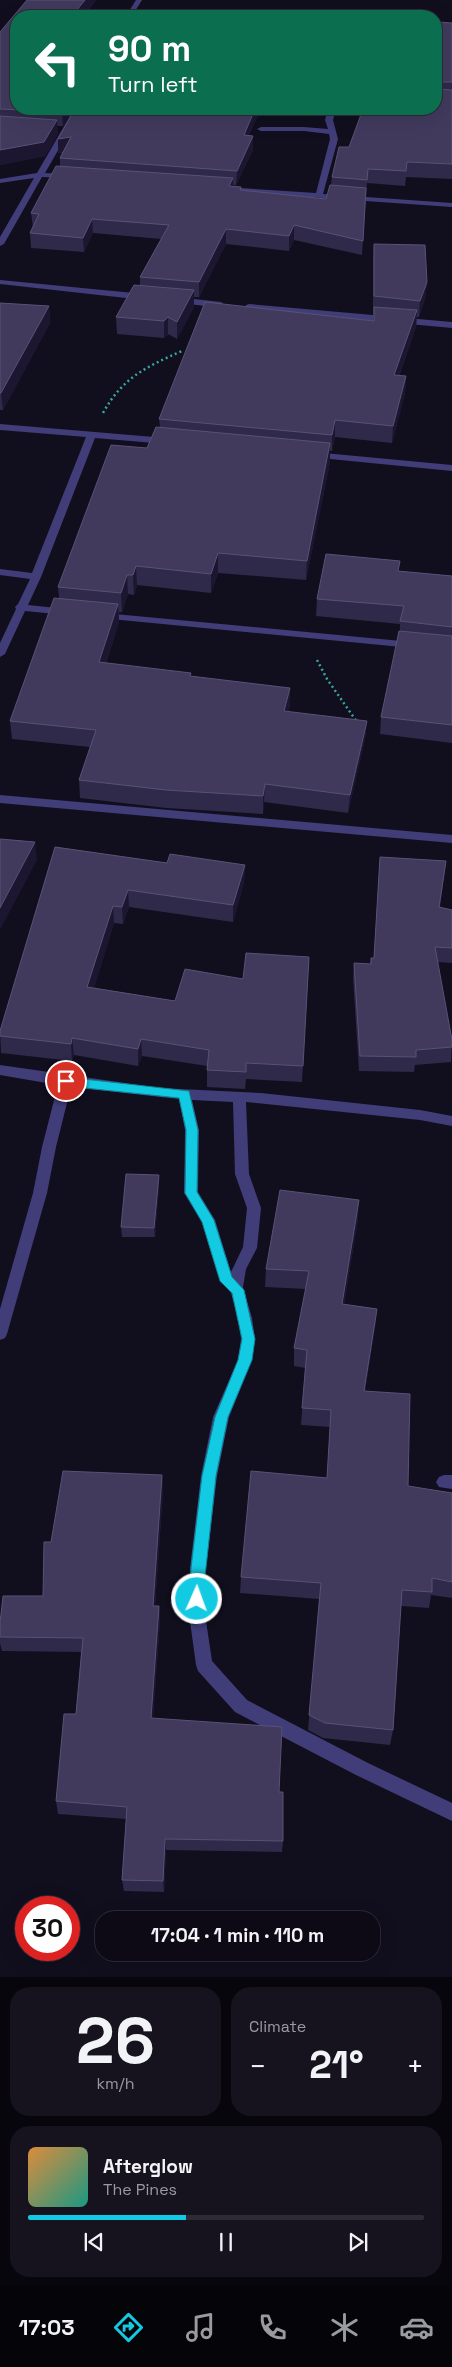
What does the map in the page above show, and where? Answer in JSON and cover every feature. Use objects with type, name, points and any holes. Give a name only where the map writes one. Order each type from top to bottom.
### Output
[{"type":"street","points":[[0,244],[74,115]]},
{"type":"street","points":[[319,196],[334,139],[329,120],[330,115]]},
{"type":"street","points":[[261,129],[304,129],[332,132]]},
{"type":"street","points":[[56,130],[65,130]]},
{"type":"street","points":[[0,181],[41,175],[71,177]]},
{"type":"street","points":[[220,188],[452,205]]},
{"type":"street","points":[[0,282],[149,298]]},
{"type":"street","points":[[168,300],[228,305]]},
{"type":"street","points":[[238,306],[452,325]]},
{"type":"street","points":[[0,427],[178,442]]},
{"type":"street","points":[[0,654],[20,607],[36,577],[91,435]]},
{"type":"street","points":[[305,454],[452,468]]},
{"type":"street","points":[[0,572],[36,577]]},
{"type":"street","points":[[20,607],[77,613]]},
{"type":"street","points":[[96,615],[424,646]]},
{"type":"street","points":[[0,799],[452,839]]},
{"type":"street","points":[[0,1070],[66,1081],[184,1094],[238,1096],[420,1114],[452,1120]]},
{"type":"street","points":[[0,1334],[40,1193],[49,1147],[66,1081]]},
{"type":"street","points":[[184,1094],[192,1130],[191,1193],[208,1220],[227,1281],[237,1290]]},
{"type":"street","points":[[238,1096],[242,1174],[254,1208],[250,1248],[239,1268],[237,1290],[248,1339],[245,1360],[222,1417],[209,1476],[198,1568],[197,1614],[204,1665],[241,1706],[362,1769],[452,1812]]},
{"type":"path","points":[[91,435],[111,396],[120,386],[134,375],[182,351]]},
{"type":"path","points":[[306,636],[327,679],[362,729]]},
{"type":"building","points":[[27,0],[85,0],[77,10],[19,10]]},
{"type":"building","points":[[10,20],[10,109],[0,109],[0,32]]},
{"type":"building","points":[[442,22],[452,23],[452,82],[442,82]]},
{"type":"building","points":[[442,89],[452,90],[452,164],[407,162],[406,171],[368,169],[367,180],[332,177],[339,147],[349,147],[361,115],[442,115]]},
{"type":"building","points":[[72,115],[252,115],[244,135],[253,136],[237,171],[60,158],[71,137],[58,139]]},
{"type":"building","points":[[0,116],[57,120],[44,142],[0,150]]},
{"type":"building","points":[[56,166],[233,178],[229,186],[241,187],[240,190],[326,199],[330,185],[366,188],[363,241],[294,225],[289,236],[226,229],[199,282],[140,277],[169,225],[92,219],[83,238],[30,233],[39,214],[31,213]]},
{"type":"building","points":[[374,244],[425,245],[427,282],[420,301],[374,296]]},
{"type":"building","points":[[134,285],[194,290],[177,322],[168,317],[164,321],[116,317]]},
{"type":"building","points":[[205,302],[374,321],[374,307],[417,310],[394,375],[406,376],[393,426],[335,420],[332,435],[159,419]]},
{"type":"building","points":[[0,303],[49,306],[1,393],[0,393]]},
{"type":"building","points":[[156,427],[330,443],[307,561],[218,553],[211,574],[136,566],[133,575],[127,575],[121,593],[58,587],[111,445],[147,448]]},
{"type":"building","points":[[326,554],[400,561],[398,571],[452,576],[452,627],[400,621],[404,606],[317,599]]},
{"type":"building","points":[[54,598],[118,604],[99,662],[191,673],[190,676],[290,688],[284,711],[367,721],[350,795],[265,784],[263,796],[166,790],[79,780],[96,730],[10,721]]},
{"type":"building","points":[[399,631],[452,636],[452,725],[381,717]]},
{"type":"building","points":[[0,839],[35,842],[0,908]]},
{"type":"building","points":[[55,847],[167,863],[170,854],[245,865],[233,905],[128,890],[122,907],[113,906],[87,987],[175,1001],[185,969],[243,979],[246,953],[309,957],[303,1066],[246,1063],[246,1072],[207,1070],[209,1050],[141,1039],[138,1049],[72,1038],[71,1044],[0,1036]]},
{"type":"building","points":[[380,857],[446,861],[439,907],[452,910],[452,948],[435,947],[452,1047],[416,1050],[416,1057],[360,1056],[354,963],[371,964],[371,958],[374,958]]},
{"type":"building","points":[[126,1174],[159,1175],[154,1228],[121,1227]]},
{"type":"building","points":[[280,1190],[359,1200],[342,1304],[377,1309],[364,1391],[410,1394],[408,1486],[452,1493],[452,1582],[432,1578],[432,1592],[402,1590],[393,1730],[325,1723],[309,1715],[321,1583],[241,1577],[251,1471],[327,1478],[331,1410],[302,1408],[307,1350],[294,1348],[309,1271],[266,1269]]},
{"type":"building","points":[[63,1471],[162,1475],[153,1606],[159,1606],[151,1718],[282,1727],[279,1792],[283,1792],[283,1841],[165,1839],[163,1881],[122,1880],[127,1807],[56,1801],[64,1714],[76,1714],[83,1638],[0,1637],[0,1623],[3,1596],[43,1596],[44,1542],[51,1542]]},
{"type":"route","points":[[66,1081],[160,1093],[184,1094],[192,1130],[191,1193],[196,1204],[204,1212],[208,1220],[221,1267],[227,1281],[237,1290],[245,1318],[248,1339],[245,1360],[235,1389],[222,1417],[209,1476],[198,1568],[197,1599]]}]
